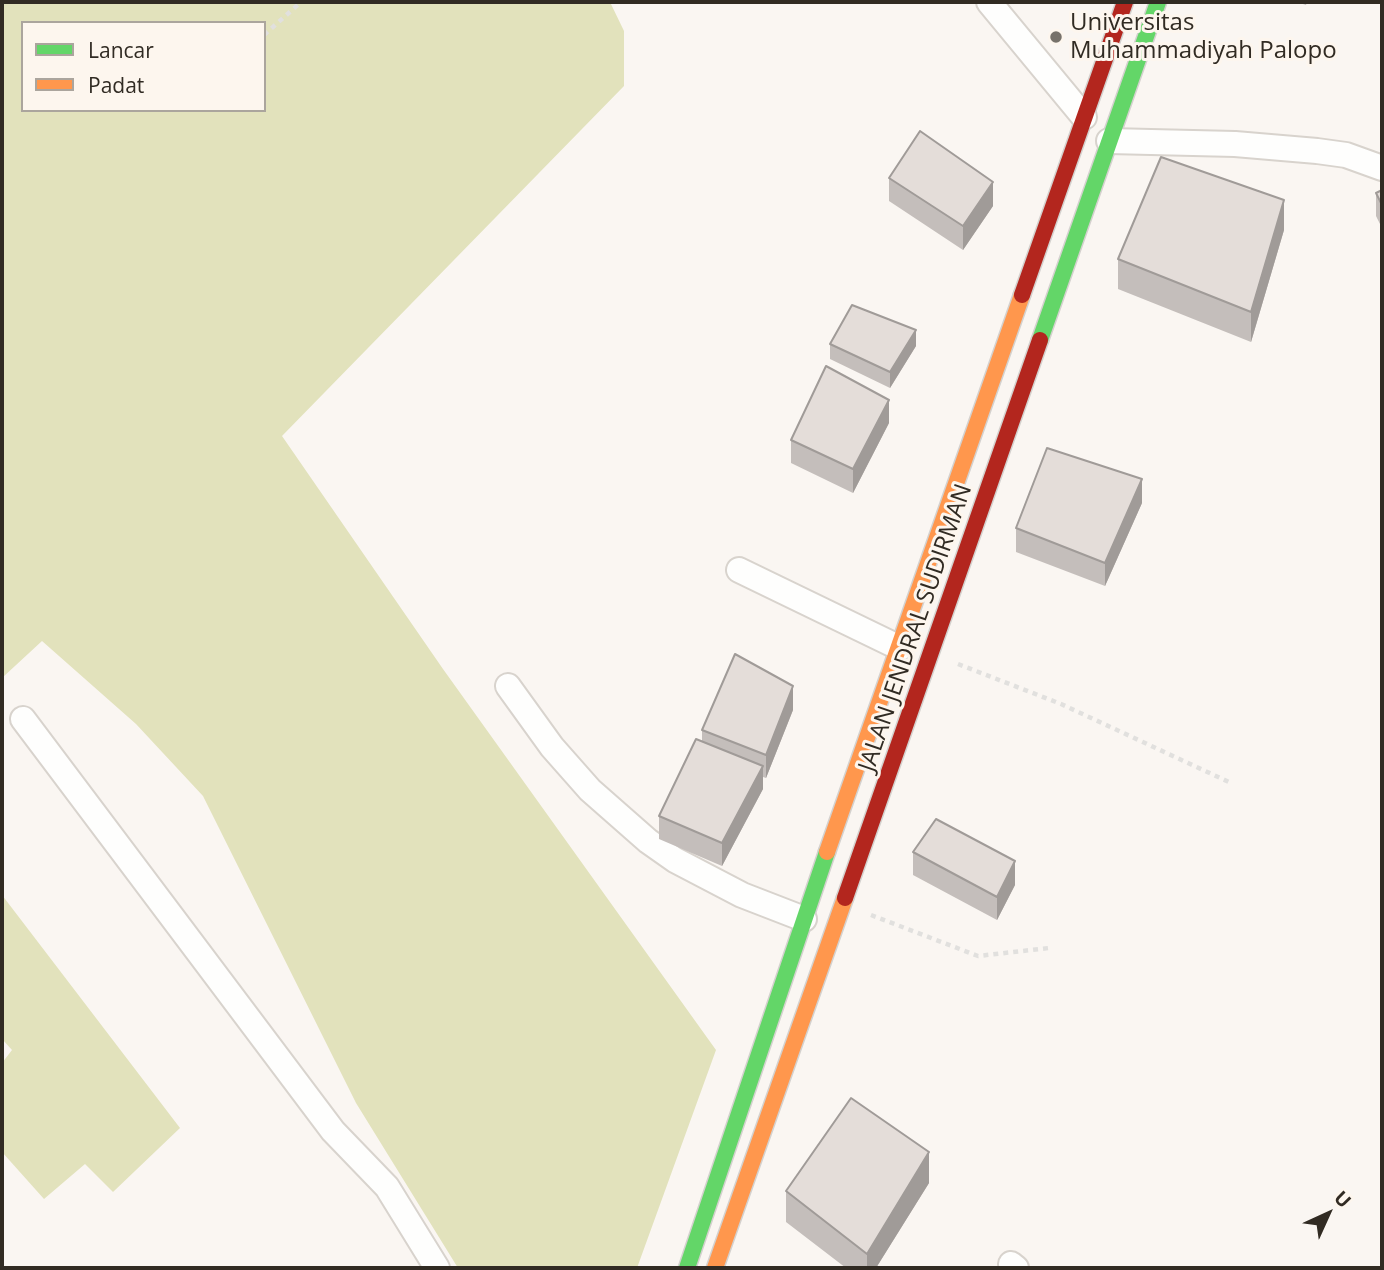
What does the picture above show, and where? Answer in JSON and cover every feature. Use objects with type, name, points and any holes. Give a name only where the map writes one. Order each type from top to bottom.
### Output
[{"type":"highway","name":"JALAN JENDRAL SUDIRMAN","points":[[687,1268],[804,919],[1125,2]]},
{"type":"highway","name":"JALAN JENDRAL SUDIRMAN","points":[[715,1268],[844,907],[1158,2]]},
{"type":"street","points":[[989,2],[1084,117]]},
{"type":"street","points":[[1109,141],[1235,144],[1317,150],[1346,155],[1382,167]]},
{"type":"street","points":[[739,570],[900,648]]},
{"type":"street","points":[[508,685],[552,747],[590,790],[648,841],[674,860],[742,895],[804,919]]},
{"type":"street","points":[[23,719],[333,1131],[387,1187],[437,1268]]},
{"type":"path","points":[[266,33],[301,2]]},
{"type":"path","points":[[931,653],[1061,704],[1231,783]]},
{"type":"path","points":[[844,907],[978,956],[1049,948]]},
{"type":"green space","points":[[2,2],[610,2],[624,31],[624,86],[282,436],[443,669],[716,1050],[637,1268],[458,1268],[356,1103],[203,796],[136,724],[42,641],[2,678]]},
{"type":"green space","points":[[2,895],[180,1128],[113,1192],[85,1164],[44,1199],[2,1152],[2,1063],[12,1050],[2,1039]]},
{"type":"building","points":[[920,131],[993,182],[963,226],[889,178]]},
{"type":"building","points":[[1161,157],[1284,200],[1251,312],[1118,259]]},
{"type":"building","points":[[1382,190],[1382,205],[1376,193]]},
{"type":"building","points":[[852,305],[916,330],[890,372],[830,344]]},
{"type":"building","points":[[826,366],[889,400],[853,469],[791,440]]},
{"type":"building","points":[[1047,448],[1142,479],[1105,563],[1016,528]]},
{"type":"building","points":[[735,654],[793,686],[766,755],[702,730]]},
{"type":"building","points":[[696,739],[763,766],[722,843],[659,816]]},
{"type":"building","points":[[936,819],[1015,861],[997,897],[913,852]]},
{"type":"building","points":[[851,1098],[929,1152],[867,1254],[786,1191]]},
{"type":"traffic: fast","points":[[1040,340],[1158,2]]},
{"type":"traffic: fast","points":[[687,1268],[827,852]]},
{"type":"traffic: slow","points":[[827,852],[1022,295]]},
{"type":"traffic: slow","points":[[715,1268],[845,898]]},
{"type":"traffic: jam","points":[[1022,295],[1125,2]]},
{"type":"traffic: jam","points":[[845,898],[1040,340]]},
{"type":"place","name":"Universitas Muhammadiyah Palopo","points":[[1056,37]]}]
